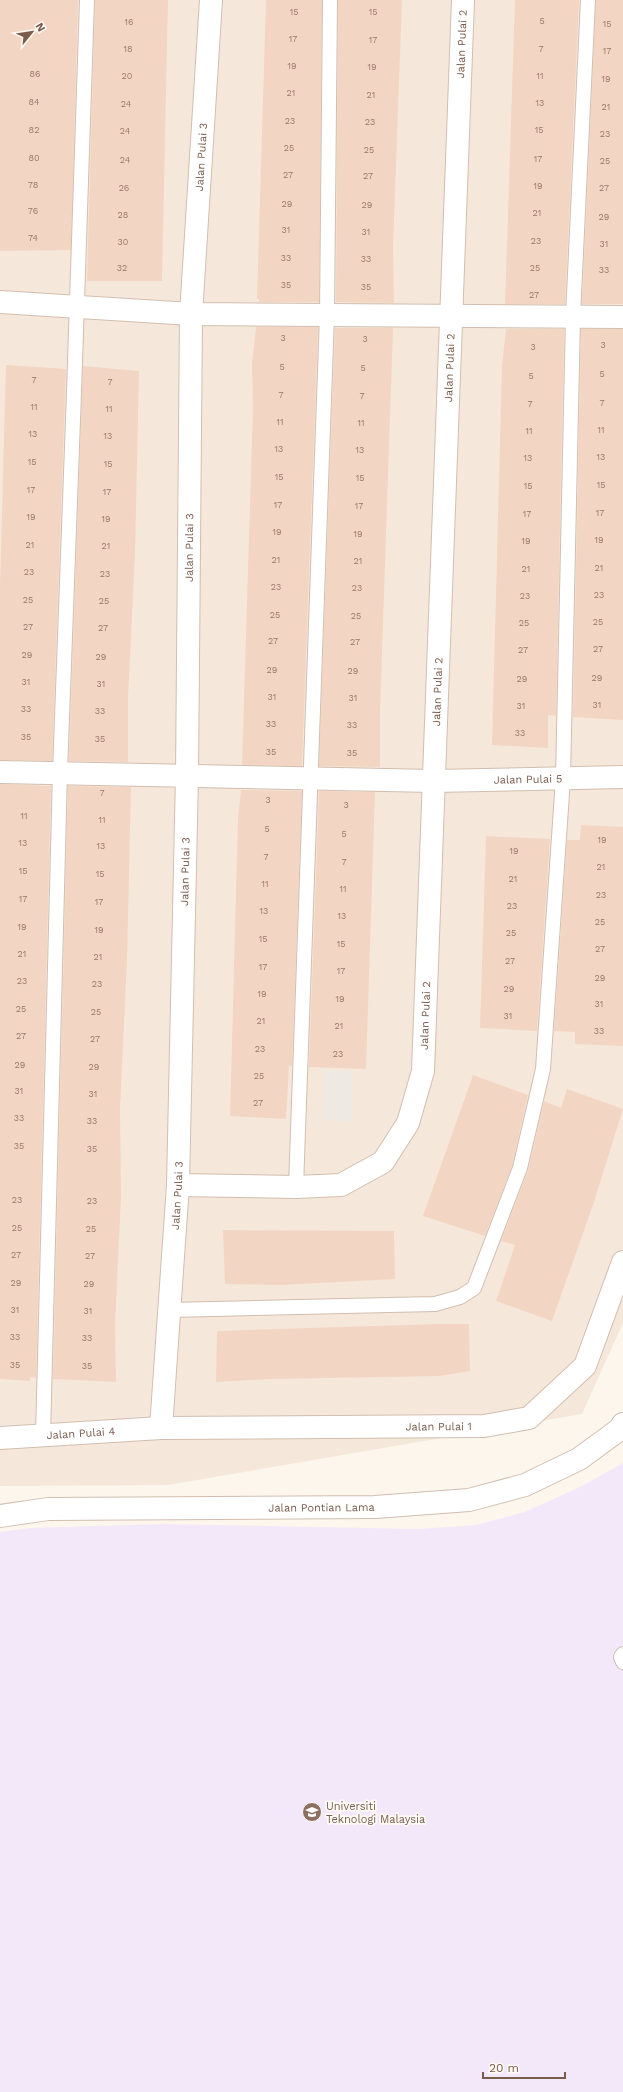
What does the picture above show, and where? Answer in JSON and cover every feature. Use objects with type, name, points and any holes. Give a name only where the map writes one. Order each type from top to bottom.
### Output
[{"type":"street","name":"Jalan Pulai 3","points":[[161,1428],[178,1185],[187,776],[191,314],[211,0]]},
{"type":"street","name":"Jalan Pulai 2","points":[[178,1185],[296,1187],[341,1185],[383,1162],[408,1123],[423,1071],[463,0]]},
{"type":"street","points":[[0,302],[191,314],[623,317]]},
{"type":"street","name":"Jalan Pulai 5","points":[[0,772],[433,781],[623,777]]},
{"type":"street","name":"Jalan Pulai 1","points":[[161,1428],[484,1426],[529,1418],[585,1366],[623,1262]]},
{"type":"street","name":"Jalan Pontian Lama","points":[[0,1516],[48,1509],[375,1507],[469,1500],[525,1485],[579,1459],[620,1429],[623,1424]]},
{"type":"street","name":"Jalan Pulai 4","points":[[0,1438],[161,1428]]},
{"type":"lane","points":[[42,1436],[51,1187],[60,774],[78,307],[87,0]]},
{"type":"lane","points":[[296,1187],[327,315],[330,0]]},
{"type":"lane","points":[[169,1310],[435,1304],[460,1296],[474,1288],[520,1168],[543,1069],[563,779],[573,316],[588,0]]},
{"type":"lane","points":[[623,1654],[621,1657],[623,1662]]},
{"type":"shaded area","points":[[0,0],[623,0],[623,1323],[582,1414],[168,1485],[0,1486]]},
{"type":"shaded area","points":[[324,1070],[353,1071],[352,1122],[323,1120]]},
{"type":"shaded area","name":"Universiti Teknologi Malaysia","points":[[623,1463],[623,2092],[0,2092],[0,1532],[30,1528],[164,1524],[418,1529],[476,1525],[525,1512],[582,1486]]},
{"type":"building","points":[[0,0],[78,0],[71,250],[0,251]]},
{"type":"building","points":[[95,0],[168,0],[162,281],[87,281]]},
{"type":"building","points":[[266,0],[322,0],[319,302],[259,302],[259,299],[257,299]]},
{"type":"building","points":[[338,0],[402,0],[393,247],[394,303],[336,302]]},
{"type":"building","points":[[515,0],[579,0],[565,304],[505,304]]},
{"type":"building","points":[[596,0],[623,0],[623,304],[582,304]]},
{"type":"building","points":[[256,327],[318,327],[302,766],[242,765],[253,407],[252,364]]},
{"type":"building","points":[[335,328],[393,328],[380,713],[380,767],[319,766]]},
{"type":"building","points":[[506,329],[564,329],[556,716],[548,715],[548,748],[492,745],[502,366]]},
{"type":"building","points":[[581,329],[623,329],[623,720],[573,717]]},
{"type":"building","points":[[6,365],[66,369],[52,761],[0,760],[0,586]]},
{"type":"building","points":[[83,366],[139,371],[135,553],[128,698],[128,762],[69,761]]},
{"type":"building","points":[[0,784],[51,786],[36,1378],[30,1377],[30,1381],[0,1379]]},
{"type":"building","points":[[68,786],[131,787],[127,960],[120,1109],[121,1196],[115,1326],[116,1382],[53,1379]]},
{"type":"building","points":[[241,790],[302,791],[292,1066],[289,1066],[286,1119],[230,1116],[238,819]]},
{"type":"building","points":[[319,791],[375,792],[366,1069],[309,1067]]},
{"type":"building","points":[[581,825],[623,827],[623,1046],[575,1044],[575,1032],[554,1031],[567,840],[580,840]]},
{"type":"building","points":[[486,836],[550,839],[537,1031],[480,1028]]},
{"type":"building","points":[[473,1075],[528,1095],[512,1166],[485,1236],[423,1216]]},
{"type":"building","points":[[567,1089],[623,1109],[593,1205],[552,1321],[496,1301],[515,1245],[501,1241],[528,1171],[544,1101],[561,1108]]},
{"type":"building","points":[[223,1230],[394,1231],[395,1279],[281,1285],[225,1284]]},
{"type":"building","points":[[469,1324],[470,1371],[439,1376],[272,1379],[216,1382],[217,1331]]},
{"type":"place","name":"Universiti Teknologi Malaysia","points":[[312,1812]]}]
